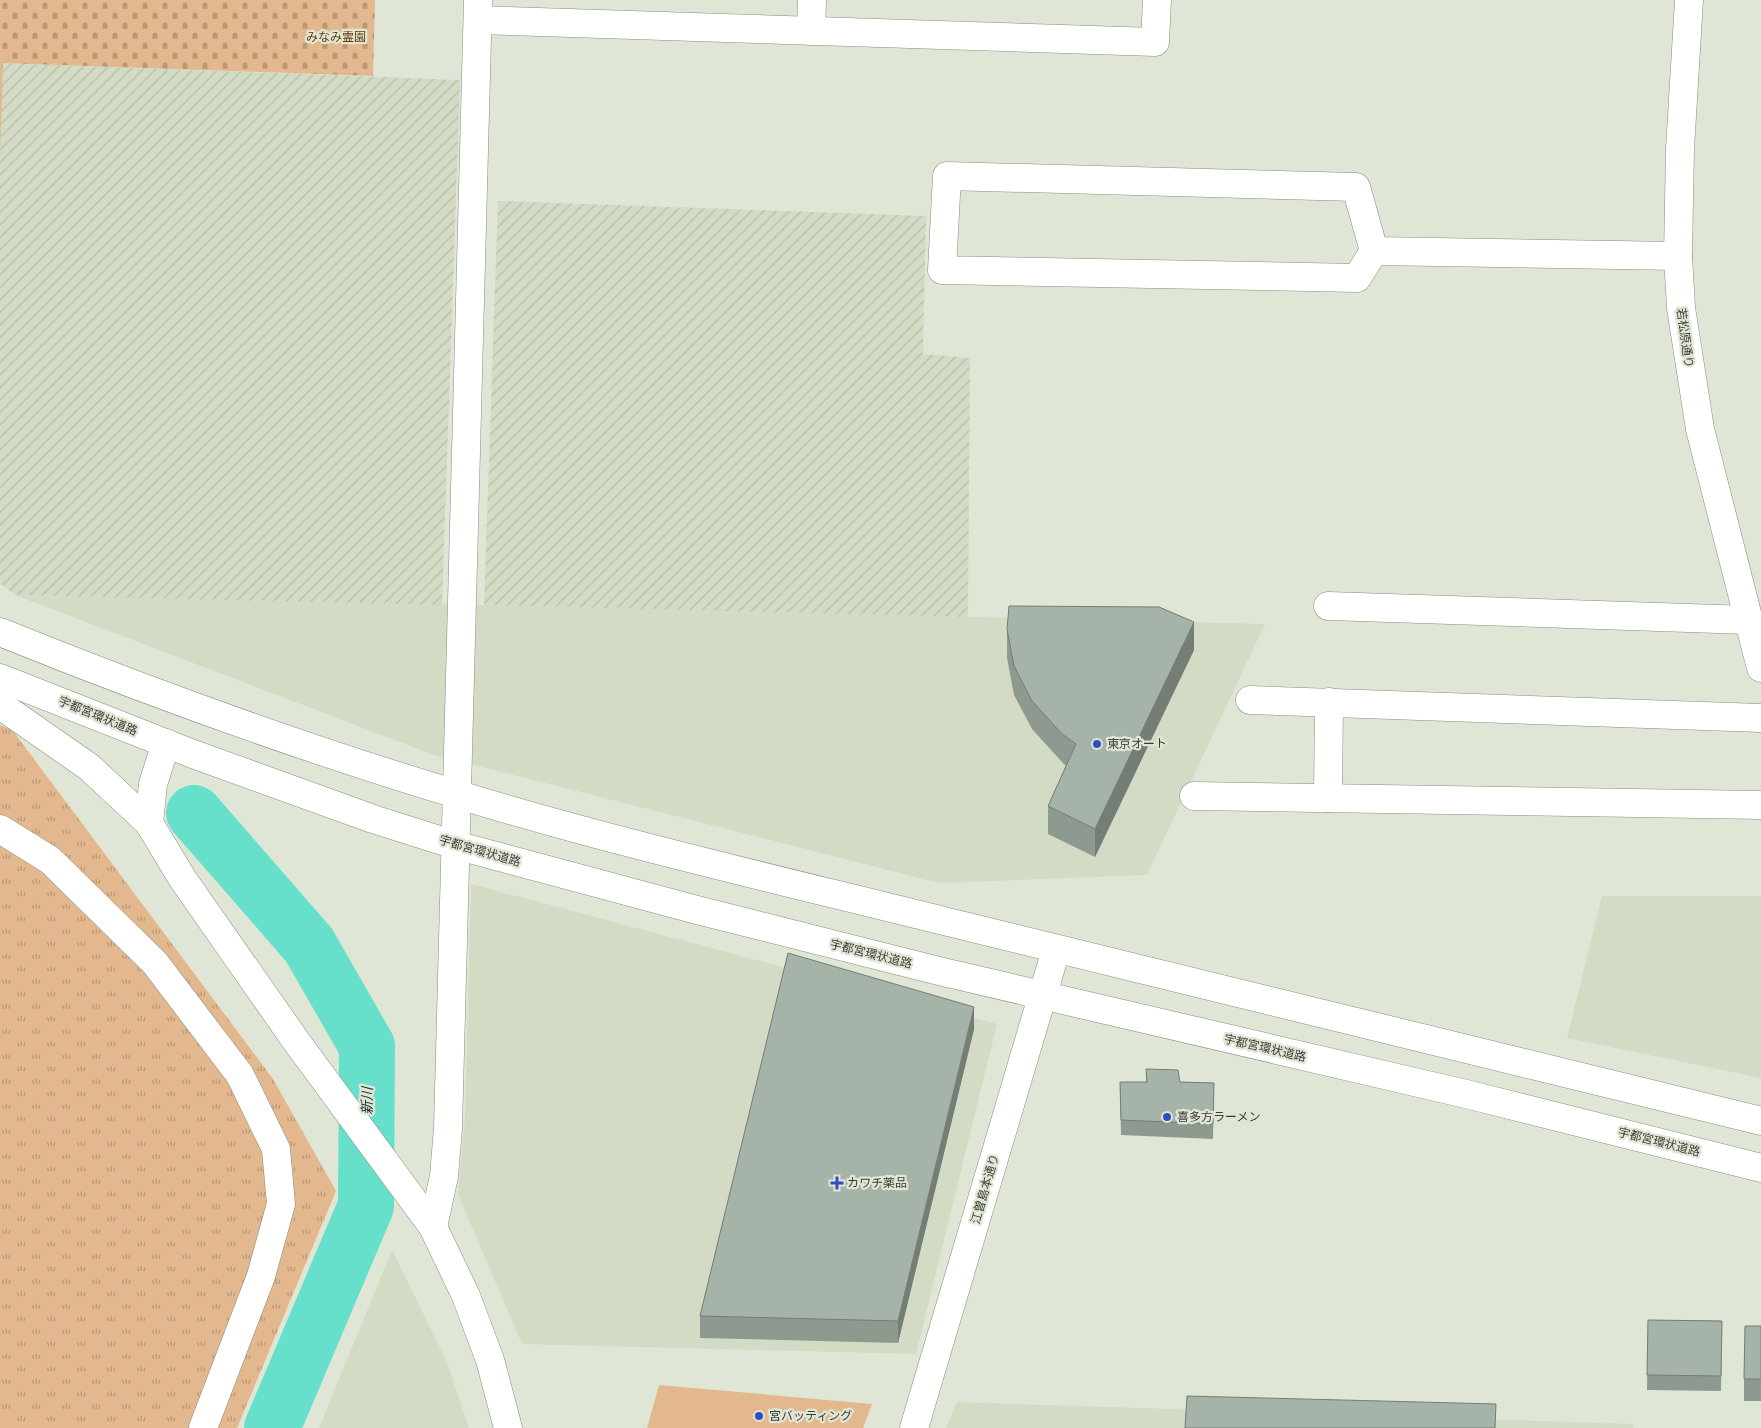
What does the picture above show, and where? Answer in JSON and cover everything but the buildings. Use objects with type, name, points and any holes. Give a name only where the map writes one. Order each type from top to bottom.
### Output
[{"type":"main road","points":[[811,31],[812,0]]},
{"type":"main road","points":[[433,1227],[444,1176],[448,1128],[478,10],[811,31],[1155,42],[1157,0]]},
{"type":"main road","name":"若松原通り","points":[[1689,0],[1680,149],[1678,256],[1681,308],[1700,429],[1761,668]]},
{"type":"main road","points":[[947,176],[1356,187],[1374,251],[1357,278],[942,270],[947,176]]},
{"type":"main road","points":[[1374,251],[1678,256]]},
{"type":"main road","points":[[1328,606],[1748,620]]},
{"type":"main road","points":[[0,632],[280,738],[456,794],[573,828],[1056,950],[1761,1121]]},
{"type":"main road","name":"宇都宮環状道路","points":[[0,678],[166,743],[373,819],[455,845],[697,910],[1043,996],[1466,1094],[1761,1168]]},
{"type":"main road","points":[[1250,700],[1761,718]]},
{"type":"main road","points":[[1328,798],[1329,702]]},
{"type":"main road","points":[[0,705],[89,767],[149,823],[182,878],[296,1041],[433,1227],[466,1296],[490,1360],[508,1428]]},
{"type":"main road","points":[[149,823],[152,784],[166,743]]},
{"type":"main road","points":[[1194,796],[1761,805]]},
{"type":"main road","points":[[0,829],[50,860],[155,963],[240,1075],[276,1149],[281,1204],[261,1276],[203,1428]]},
{"type":"main road","name":"江曽島本通り","points":[[914,1428],[1056,950]]},
{"type":"shaded area","points":[[2,63],[460,80],[442,605],[15,595],[0,583],[0,160]]},
{"type":"shaded area","points":[[498,201],[926,216],[923,354],[970,358],[968,617],[484,605]]},
{"type":"shaded area","name":"東京オート","points":[[15,595],[1265,624],[1147,875],[939,883],[431,754]]},
{"type":"shaded area","points":[[471,884],[997,1024],[916,1354],[522,1344],[458,1195],[465,1116]]},
{"type":"shaded area","points":[[1602,896],[1761,896],[1761,1078],[1567,1038]]},
{"type":"shaded area","points":[[392,1250],[447,1362],[469,1428],[319,1428]]},
{"type":"shaded area","points":[[957,1402],[1633,1424],[1633,1428],[946,1428]]},
{"type":"green space","name":"みなみ霊園","points":[[0,0],[375,0],[373,76],[3,63],[0,160]]},
{"type":"green space","points":[[0,725],[13,731],[273,1079],[336,1191],[237,1428],[0,1428]]},
{"type":"green space","name":"宮バッティング","points":[[659,1385],[872,1404],[863,1428],[647,1428]]},
{"type":"waterway","name":"新川","points":[[194,813],[309,945],[367,1046],[366,1206],[272,1428]]},
{"type":"place","name":"東京オート","points":[[1097,744]]},
{"type":"place","name":"喜多方ラーメン","points":[[1167,1117]]},
{"type":"place","name":"カワチ薬品","points":[[837,1183]]},
{"type":"place","name":"宮バッティング","points":[[759,1416]]}]
